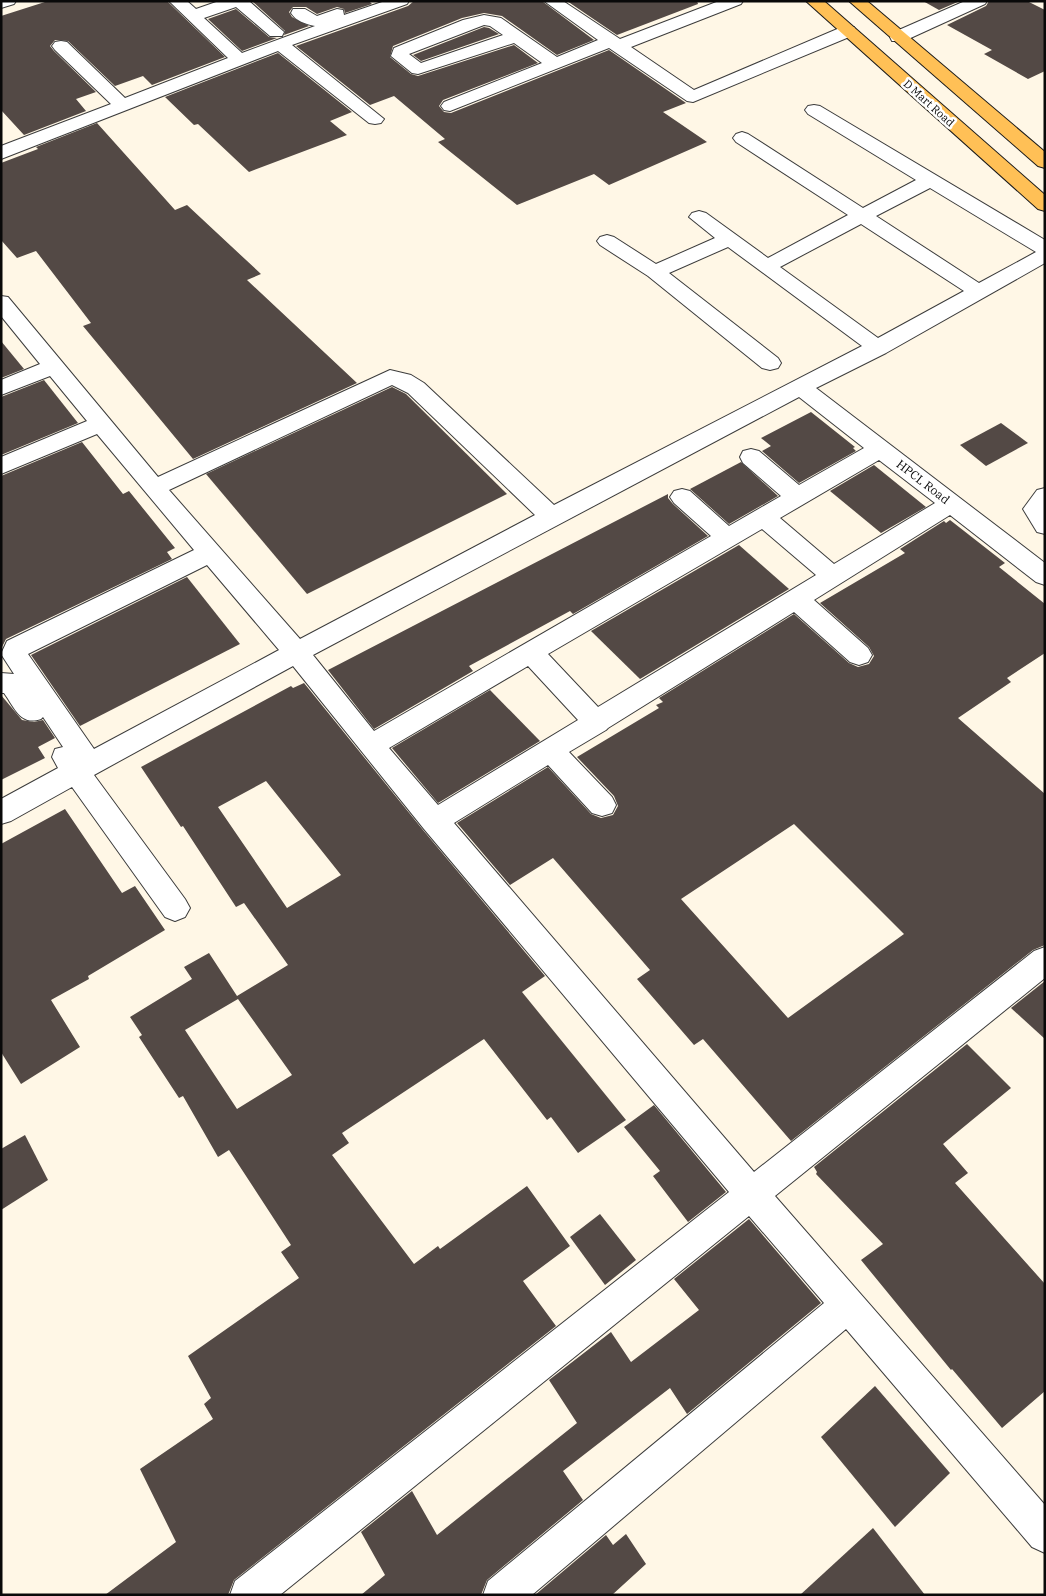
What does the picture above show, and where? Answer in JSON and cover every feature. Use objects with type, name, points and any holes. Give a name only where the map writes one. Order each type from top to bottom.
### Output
[{"type":"main road","name":"D Mart Road","points":[[814,1],[1045,205]]},
{"type":"main road","points":[[857,1],[1045,162]]},
{"type":"street","points":[[1,4],[8,1]]},
{"type":"street","points":[[177,1],[240,60]]},
{"type":"street","points":[[193,16],[237,1],[375,119]]},
{"type":"street","points":[[552,1],[693,97],[848,31]]},
{"type":"street","points":[[450,106],[556,64],[735,1]]},
{"type":"street","points":[[898,37],[979,1]]},
{"type":"street","points":[[293,8],[311,22],[315,22],[344,10],[384,3]]},
{"type":"street","points":[[1,153],[240,60],[278,38],[344,10]]},
{"type":"street","points":[[516,36],[424,68],[418,69],[400,56],[400,52],[469,24],[484,20],[495,22],[516,36],[556,64]]},
{"type":"street","points":[[61,46],[123,106]]},
{"type":"street","points":[[814,110],[928,181],[1045,250]]},
{"type":"street","points":[[742,138],[979,292]]},
{"type":"street","points":[[767,266],[928,181]]},
{"type":"street","points":[[700,217],[878,348]]},
{"type":"street","points":[[655,272],[730,239]]},
{"type":"street","points":[[607,241],[655,272],[770,363]]},
{"type":"street","points":[[1,813],[296,652],[878,348],[1045,255]]},
{"type":"street","points":[[6,315],[54,366],[154,488],[296,652],[370,746],[847,1306],[1045,1534]]},
{"type":"street","points":[[1,388],[54,366]]},
{"type":"street","points":[[154,488],[390,377],[403,380],[416,388],[552,517]]},
{"type":"street","name":"HPCL Road","points":[[801,388],[1045,576]]},
{"type":"street","points":[[1,466],[101,424]]},
{"type":"street","points":[[370,746],[880,449]]},
{"type":"street","points":[[751,457],[798,497]]},
{"type":"street","points":[[1045,496],[1035,509],[1045,526]]},
{"type":"street","points":[[682,497],[728,538]]},
{"type":"street","points":[[434,821],[952,504]]},
{"type":"street","points":[[763,517],[834,577]]},
{"type":"street","points":[[175,908],[82,768],[14,654],[16,648],[210,553]]},
{"type":"street","points":[[796,599],[859,655]]},
{"type":"street","points":[[531,652],[597,723]]},
{"type":"street","points":[[1,683],[11,683],[82,768]]},
{"type":"street","points":[[552,750],[602,805]]},
{"type":"street","points":[[249,1595],[1045,960]]},
{"type":"street","points":[[502,1595],[847,1306]]},
{"type":"building","points":[[48,1],[167,1],[225,57],[152,85],[143,76],[115,86],[68,41],[55,40],[50,46],[96,92],[76,99],[86,111],[24,135],[1,110],[1,16]]},
{"type":"building","points":[[252,1],[369,1],[372,4],[345,13],[344,9],[337,7],[317,14],[306,7],[293,7],[289,12],[292,17],[309,26],[284,35],[285,31]]},
{"type":"building","points":[[414,1],[542,1],[594,40],[557,55],[502,16],[484,13],[462,18],[393,46],[390,57],[411,74],[418,76],[514,45],[538,63],[443,100],[439,106],[444,112],[451,113],[609,50],[686,103],[663,112],[707,142],[609,185],[594,174],[517,205],[438,142],[445,139],[394,96],[370,105],[296,46],[408,6]]},
{"type":"building","points":[[567,1],[697,1],[698,4],[617,35]]},
{"type":"building","points":[[923,1],[960,1],[939,10]]},
{"type":"building","points":[[989,1],[1027,1],[1045,10],[1045,71],[1028,79],[984,54],[992,50],[947,25],[986,6]]},
{"type":"building","points":[[236,9],[269,37],[277,38],[242,51],[208,19]]},
{"type":"building","points":[[484,27],[499,34],[421,61],[413,55]]},
{"type":"building","points":[[278,53],[352,112],[330,121],[347,135],[249,172],[198,124],[194,125],[165,97]]},
{"type":"building","points":[[97,123],[175,210],[187,205],[261,274],[247,280],[357,383],[193,459],[83,326],[91,323],[36,251],[17,258],[1,240],[1,163]]},
{"type":"building","points":[[1,341],[24,369],[1,378]]},
{"type":"building","points":[[44,380],[78,423],[1,455],[1,397]]},
{"type":"building","points":[[392,387],[406,394],[507,494],[307,594],[206,474]]},
{"type":"building","points":[[811,412],[855,447],[853,448],[856,451],[799,483],[762,451],[771,446],[761,438]]},
{"type":"building","points":[[1001,423],[1028,443],[986,466],[960,445]]},
{"type":"building","points":[[82,442],[123,494],[129,491],[175,548],[167,552],[172,559],[6,639],[1,649],[1,476]]},
{"type":"building","points":[[741,462],[778,496],[729,524],[690,489]]},
{"type":"building","points":[[874,465],[926,507],[881,533],[830,491]]},
{"type":"building","points":[[668,494],[668,498],[673,504],[708,536],[573,614],[570,611],[469,666],[473,671],[374,729],[328,670]]},
{"type":"building","points":[[950,520],[1005,563],[999,567],[1045,604],[1045,653],[1007,678],[1011,682],[958,718],[1045,794],[1045,945],[1033,950],[791,1141],[703,1039],[694,1045],[637,979],[650,970],[553,858],[510,885],[457,823],[548,767],[591,814],[601,818],[613,815],[618,806],[614,796],[577,757],[659,708],[656,705],[663,702],[659,698],[794,614],[849,663],[858,667],[869,664],[874,656],[869,647],[820,603],[905,553],[900,549],[944,521],[946,523]],"holes":[[[794,824],[904,934],[788,1018],[681,899]]]},
{"type":"building","points":[[739,545],[789,589],[640,679],[591,631]]},
{"type":"building","points":[[187,577],[240,644],[80,726],[31,655]]},
{"type":"building","points":[[304,683],[545,976],[522,992],[626,1120],[578,1153],[551,1117],[547,1120],[484,1039],[342,1133],[349,1143],[332,1155],[414,1264],[438,1246],[440,1249],[527,1186],[570,1246],[523,1281],[556,1326],[234,1580],[228,1595],[105,1595],[176,1542],[140,1469],[213,1419],[204,1404],[211,1398],[188,1356],[299,1278],[281,1252],[291,1245],[229,1150],[218,1157],[183,1096],[179,1098],[139,1037],[142,1035],[130,1017],[192,979],[184,967],[209,953],[237,996],[288,965],[244,903],[236,907],[183,826],[181,827],[141,767],[291,686],[293,688]],"holes":[[[266,781],[341,875],[287,908],[218,807]],[[238,999],[292,1075],[237,1109],[185,1030]]]},
{"type":"building","points":[[490,690],[540,741],[438,803],[392,748]]},
{"type":"building","points":[[1,695],[22,720],[34,722],[43,720],[55,738],[38,747],[45,758],[1,780]]},
{"type":"building","points":[[65,809],[122,893],[135,886],[165,930],[88,976],[89,979],[51,1000],[80,1047],[21,1084],[1,1052],[1,844]]},
{"type":"building","points":[[1045,981],[1045,1039],[1011,1008]]},
{"type":"building","points":[[967,1044],[1011,1088],[943,1144],[968,1173],[955,1183],[1045,1284],[1045,1391],[1002,1428],[951,1370],[861,1260],[883,1244],[816,1174],[817,1172],[814,1167]]},
{"type":"building","points":[[654,1105],[726,1192],[688,1222],[653,1176],[660,1171],[624,1127]]},
{"type":"building","points":[[25,1135],[48,1180],[1,1210],[1,1149]]},
{"type":"building","points":[[600,1214],[636,1260],[605,1285],[570,1237]]},
{"type":"building","points":[[749,1219],[821,1303],[687,1414],[670,1388],[563,1471],[583,1500],[487,1580],[481,1595],[361,1595],[385,1575],[361,1532],[412,1491],[437,1535],[577,1423],[549,1380],[611,1332],[631,1362],[699,1310],[674,1279]]},
{"type":"building","points":[[875,1386],[950,1473],[895,1527],[821,1437]]},
{"type":"building","points":[[873,1528],[925,1595],[800,1595]]},
{"type":"building","points":[[626,1534],[646,1564],[612,1595],[535,1595],[606,1535],[613,1545]]}]
